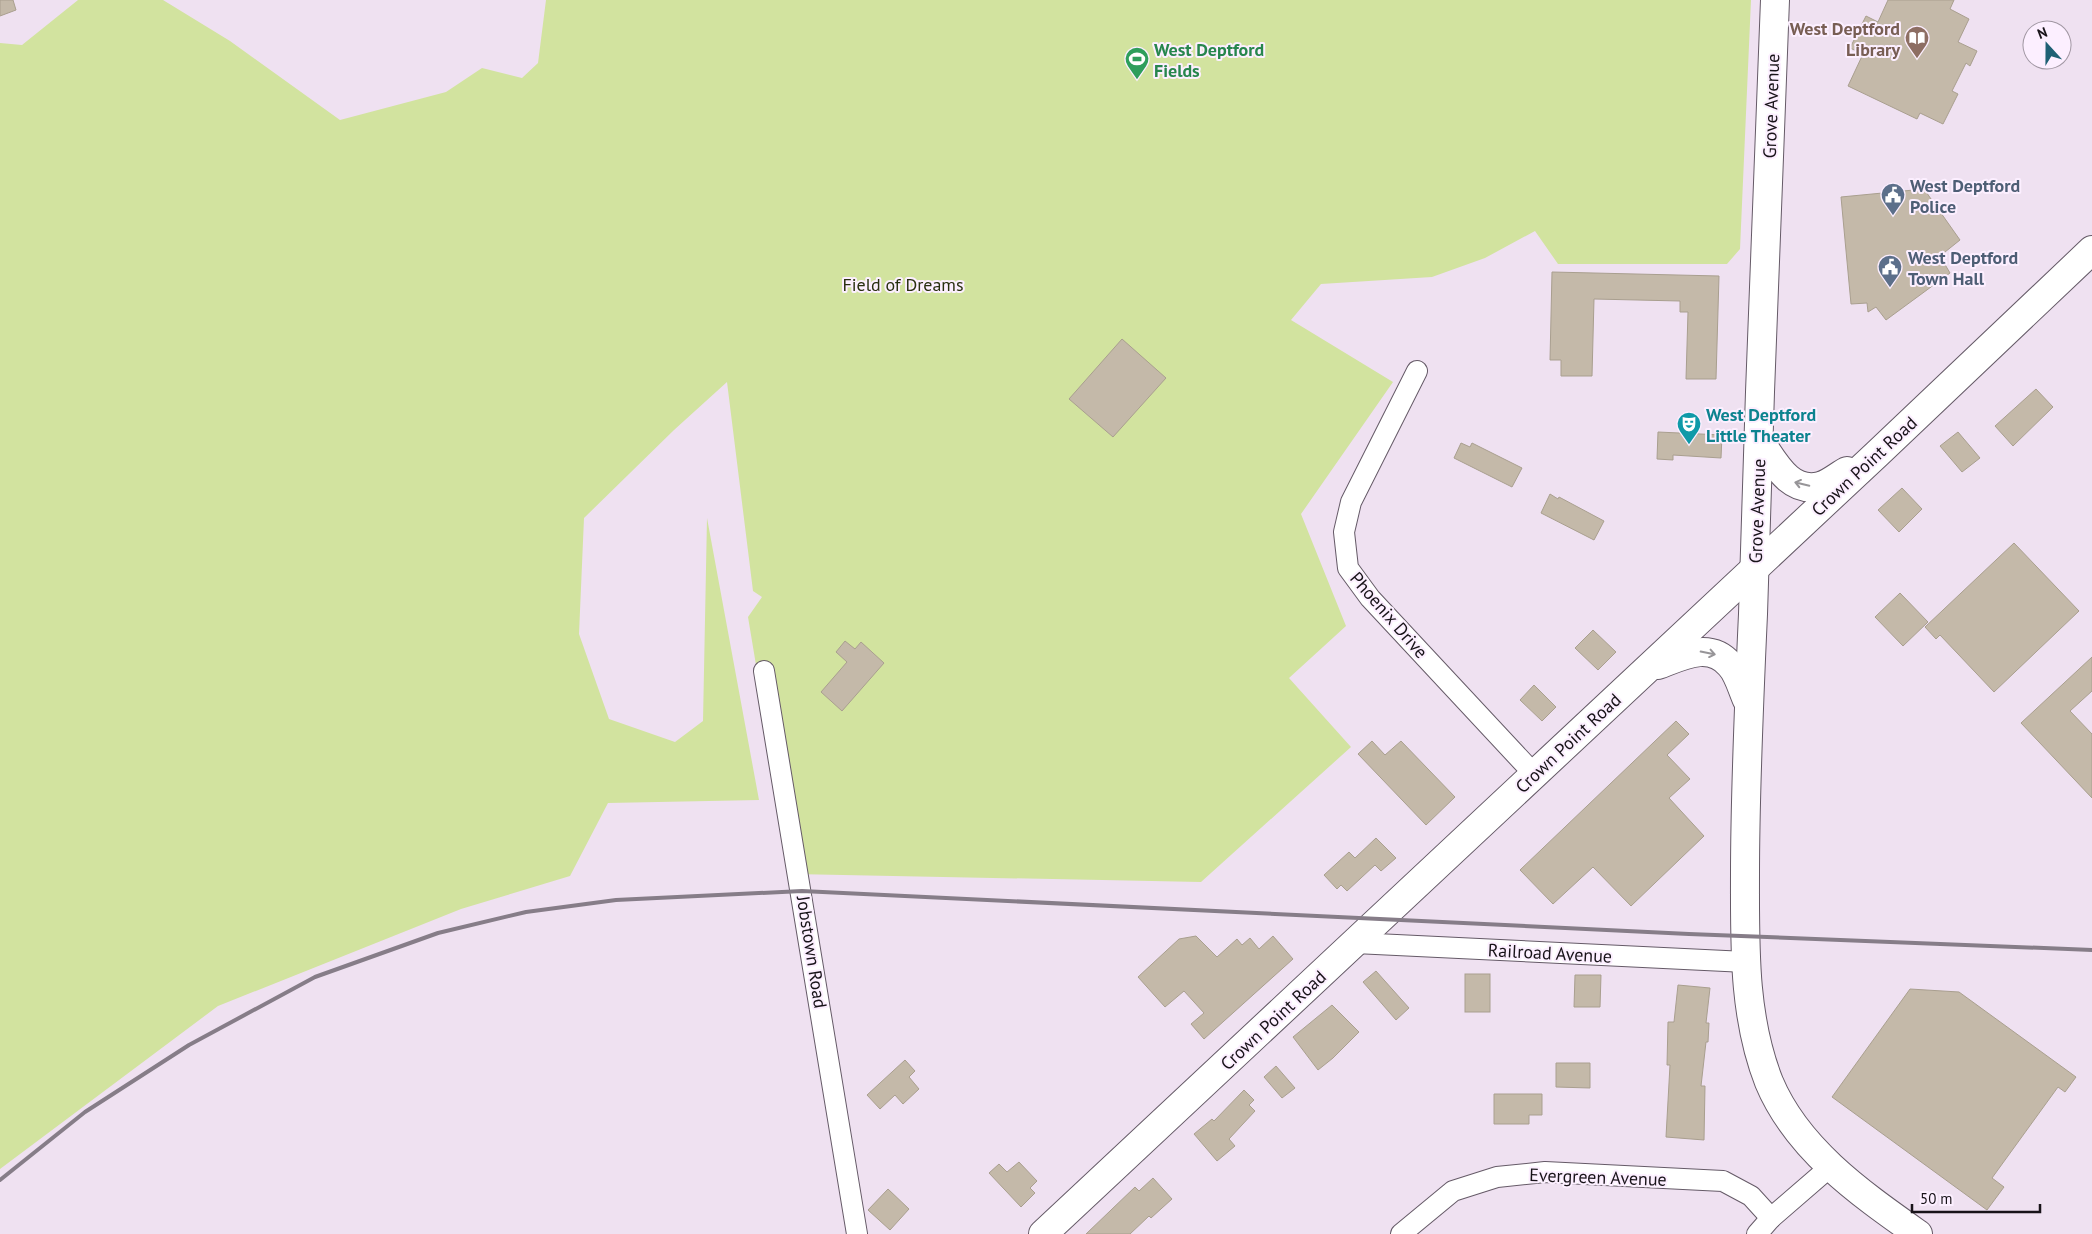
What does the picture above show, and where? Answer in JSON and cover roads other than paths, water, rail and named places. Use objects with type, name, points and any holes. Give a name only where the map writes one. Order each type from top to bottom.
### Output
[{"type":"main road","name":"Grove Avenue","points":[[1775,0],[1745,839],[1746,962],[1752,1025],[1759,1055],[1770,1085],[1788,1118],[1808,1144],[1830,1167],[1918,1234]]},
{"type":"main road","name":"Crown Point Road","points":[[1043,1234],[1877,454],[2092,250]]},
{"type":"main road","points":[[1759,440],[1780,471],[1790,481],[1804,486],[1820,486],[1877,454]]},
{"type":"main road","points":[[1645,670],[1696,651],[1714,653],[1730,665],[1749,706]]},
{"type":"street","name":"Phoenix Drive","points":[[1417,371],[1351,502],[1344,532],[1348,568],[1370,598],[1534,774]]},
{"type":"street","name":"Jobstown Road","points":[[764,671],[857,1234]]},
{"type":"street","name":"Railroad Avenue","points":[[1355,943],[1746,962]]},
{"type":"street","points":[[1757,1234],[1771,1218],[1830,1167]]},
{"type":"street","name":"Evergreen Avenue","points":[[1401,1234],[1453,1191],[1497,1177],[1544,1172],[1722,1181],[1751,1196],[1771,1218]]},
{"type":"railway","points":[[0,1180],[85,1112],[189,1045],[315,977],[438,933],[526,912],[616,900],[802,891],[1689,934],[2092,950]]},
{"type":"place","name":"West Deptford Library","points":[[1917,59]]},
{"type":"place","name":"West Deptford Fields","points":[[1137,80]]},
{"type":"place","name":"West Deptford Police","points":[[1893,216]]},
{"type":"place","name":"West Deptford Town Hall","points":[[1890,288]]},
{"type":"place","name":"West Deptford Little Theater","points":[[1689,445]]},
{"type":"park label","name":"Field of Dreams","points":[[903,284]]}]
